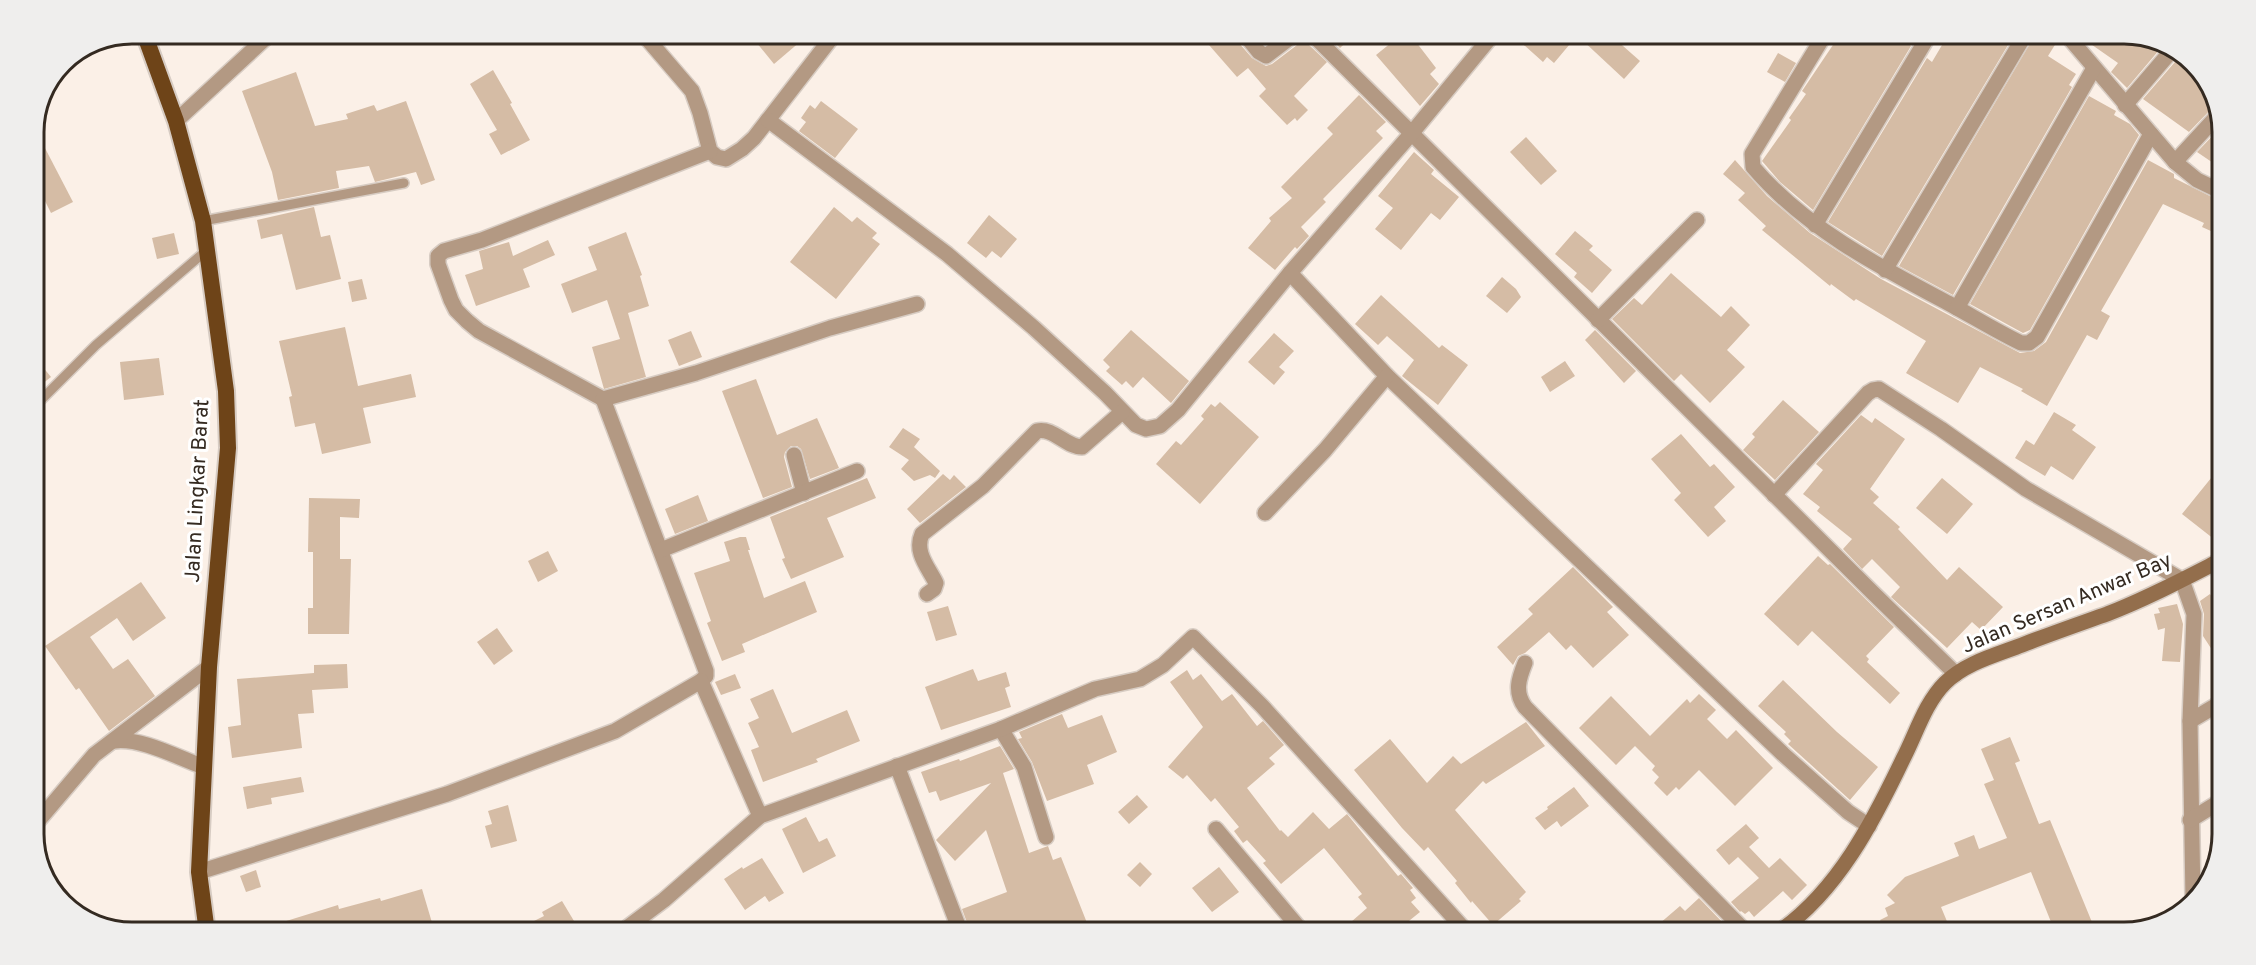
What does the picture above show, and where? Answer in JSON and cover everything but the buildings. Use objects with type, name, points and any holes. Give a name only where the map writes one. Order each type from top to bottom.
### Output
[{"type":"highway","name":"Jalan Lingkar Barat","points":[[148,43],[176,121],[202,221],[228,420],[226,477],[209,667],[199,872],[206,922]]},
{"type":"main road","name":"Jalan Sersan Anwar Bay","points":[[1791,922],[1824,890],[1851,854],[1887,793],[1928,707],[1945,684],[1956,674],[1999,653],[2131,604],[2212,565]]},
{"type":"street","points":[[176,121],[259,43]]},
{"type":"street","points":[[651,43],[692,91],[710,151],[722,159],[731,158],[754,138],[828,43]]},
{"type":"street","points":[[1252,43],[1266,56],[1283,43]]},
{"type":"street","points":[[1322,43],[1956,674]]},
{"type":"street","points":[[768,120],[947,254],[1034,328],[1105,393],[1136,425],[1146,429],[1160,426],[1169,419],[1486,43]]},
{"type":"street","points":[[1820,43],[1755,149],[1751,158],[1753,167],[1783,199],[1815,225],[1885,270],[2021,343],[2029,343],[2037,337],[2151,134]]},
{"type":"street","points":[[1815,225],[1924,43]]},
{"type":"street","points":[[1885,270],[2020,43]]},
{"type":"street","points":[[2073,43],[2175,162],[2197,180],[2212,187]]},
{"type":"street","points":[[2125,105],[2168,55]]},
{"type":"street","points":[[1957,308],[2094,68]]},
{"type":"street","points":[[2175,162],[2212,121]]},
{"type":"street","points":[[199,872],[447,794],[615,731],[706,676],[603,399],[479,331],[467,321],[456,310],[451,300],[438,264],[438,256],[444,251],[482,240],[710,151]]},
{"type":"street","points":[[1598,320],[1697,220]]},
{"type":"street","points":[[1290,273],[1387,376],[1774,746],[1848,812],[1869,826]]},
{"type":"street","points":[[603,399],[696,373],[830,328],[917,304]]},
{"type":"street","points":[[1265,513],[1325,450],[1387,376]]},
{"type":"street","points":[[1774,495],[1868,393],[1877,389],[1897,399],[2026,489],[2182,580],[2194,614],[2190,721],[2193,890]]},
{"type":"street","points":[[927,594],[934,589],[936,583],[920,551],[919,542],[922,534],[983,486],[1037,431],[1045,430],[1073,446],[1082,447],[1122,411]]},
{"type":"street","points":[[794,455],[804,493]]},
{"type":"street","points":[[661,550],[857,471]]},
{"type":"street","points":[[635,922],[664,900],[760,816],[1001,729],[1095,689],[1140,679],[1163,665],[1193,637],[1262,706],[1458,922]]},
{"type":"street","points":[[1525,663],[1518,690],[1525,707],[1736,922]]},
{"type":"street","points":[[44,814],[94,755],[209,667]]},
{"type":"street","points":[[701,681],[760,816]]},
{"type":"street","points":[[2190,721],[2212,708]]},
{"type":"street","points":[[1001,729],[1024,767],[1047,837]]},
{"type":"street","points":[[114,741],[128,740],[204,766]]},
{"type":"street","points":[[897,766],[957,922]]},
{"type":"street","points":[[2190,820],[2212,806]]},
{"type":"street","points":[[1216,829],[1294,922]]},
{"type":"lane","points":[[202,221],[404,183]]},
{"type":"lane","points":[[44,397],[96,345],[207,250]]}]
